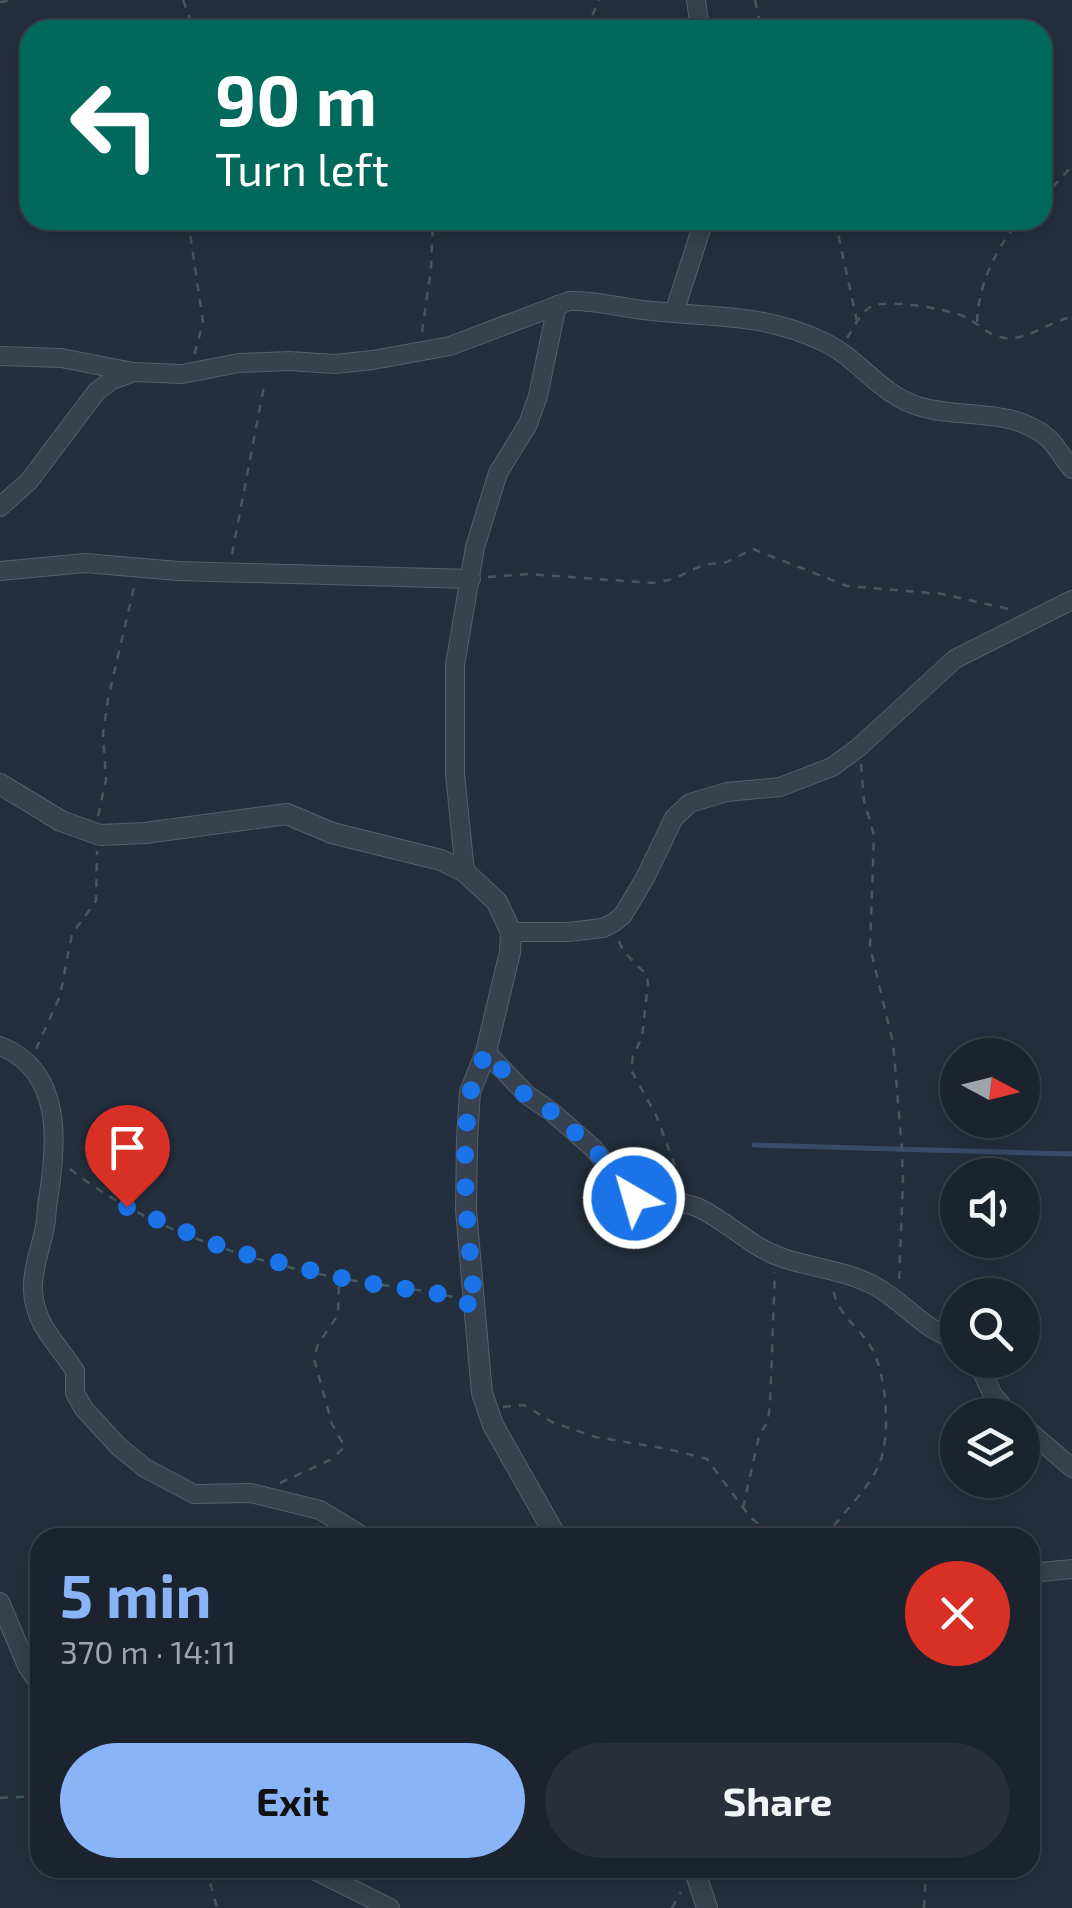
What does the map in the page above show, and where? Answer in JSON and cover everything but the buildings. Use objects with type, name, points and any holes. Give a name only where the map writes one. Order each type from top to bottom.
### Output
[{"type":"street","points":[[674,313],[701,230]]},
{"type":"street","points":[[0,356],[61,358],[134,372],[182,374],[239,363],[336,364],[450,346],[570,301],[588,300],[674,313],[753,318],[826,342],[898,397],[918,406],[1022,422],[1053,443],[1072,470]]},
{"type":"street","points":[[465,872],[455,774],[455,664],[475,547],[498,473],[528,424],[538,396],[557,306]]},
{"type":"street","points":[[0,507],[28,481],[96,391],[134,372]]},
{"type":"street","points":[[0,571],[85,563],[471,579]]},
{"type":"street","points":[[511,932],[568,932],[614,923],[645,878],[680,809],[727,792],[780,786],[809,778],[858,748],[955,659],[1072,600]]},
{"type":"street","points":[[0,784],[62,820],[97,834],[144,833],[288,814],[332,833],[440,860],[465,872],[496,902],[511,932],[510,952],[486,1052],[470,1092],[466,1138],[466,1210],[482,1392],[518,1472],[551,1528]]},
{"type":"street","points":[[0,1046],[16,1052],[32,1068],[54,1112],[54,1156],[33,1291],[38,1316],[52,1343],[75,1372],[75,1393],[84,1409],[145,1468],[194,1494],[250,1493],[320,1510],[350,1528]]},
{"type":"street","points":[[486,1052],[526,1096],[552,1112],[594,1149],[634,1198],[703,1210],[743,1239],[775,1255],[877,1287],[940,1334]]},
{"type":"street","points":[[1040,1440],[1072,1468]]},
{"type":"street","points":[[1040,1572],[1072,1569]]},
{"type":"street","points":[[0,1602],[30,1669]]},
{"type":"street","points":[[330,1878],[390,1908]]},
{"type":"street","points":[[697,1878],[707,1908]]},
{"type":"path","points":[[0,2],[12,0]]},
{"type":"path","points":[[1052,188],[1072,166]]},
{"type":"path","points":[[182,374],[195,356],[204,322],[190,230]]},
{"type":"path","points":[[416,352],[426,313],[432,230]]},
{"type":"path","points":[[838,230],[857,324]]},
{"type":"path","points":[[976,325],[977,304],[994,258],[1013,230]]},
{"type":"path","points":[[837,351],[866,309],[878,304],[964,316],[990,335],[1008,338],[1072,317]]},
{"type":"path","points":[[234,570],[234,531],[268,362]]},
{"type":"path","points":[[471,579],[528,574],[654,583],[703,565],[728,562],[753,549],[847,586],[942,594],[1032,618]]},
{"type":"path","points":[[32,1068],[38,1041],[60,996],[72,934],[96,902],[97,834],[106,780],[103,733],[138,567]]},
{"type":"path","points":[[858,748],[864,801],[874,834],[870,947],[892,1044],[902,1149],[898,1286],[892,1298]]},
{"type":"path","points":[[614,923],[623,952],[642,968],[648,984],[642,1037],[631,1070],[656,1115],[682,1180],[686,1204]]},
{"type":"path","points":[[54,1156],[91,1186],[127,1207],[229,1250],[338,1278],[454,1296],[475,1308]]},
{"type":"path","points":[[743,1508],[759,1436],[768,1421],[775,1255]]},
{"type":"path","points":[[826,1268],[846,1319],[868,1341],[877,1358],[885,1394],[880,1465],[832,1528]]},
{"type":"path","points":[[250,1493],[317,1466],[346,1446],[332,1424],[314,1359],[318,1344],[338,1315],[338,1278]]},
{"type":"path","points":[[488,1408],[524,1406],[552,1422],[595,1437],[707,1459],[743,1508],[765,1528]]},
{"type":"path","points":[[0,1798],[30,1796]]},
{"type":"path","points":[[208,1878],[216,1908]]},
{"type":"path","points":[[924,1908],[926,1878]]},
{"type":"waterway","points":[[754,1145],[1072,1154]]},
{"type":"route","points":[[127,1207],[229,1250],[354,1281],[454,1296],[475,1308],[466,1210],[466,1138],[470,1092],[486,1052],[526,1096],[552,1112],[594,1149],[634,1198]]}]
